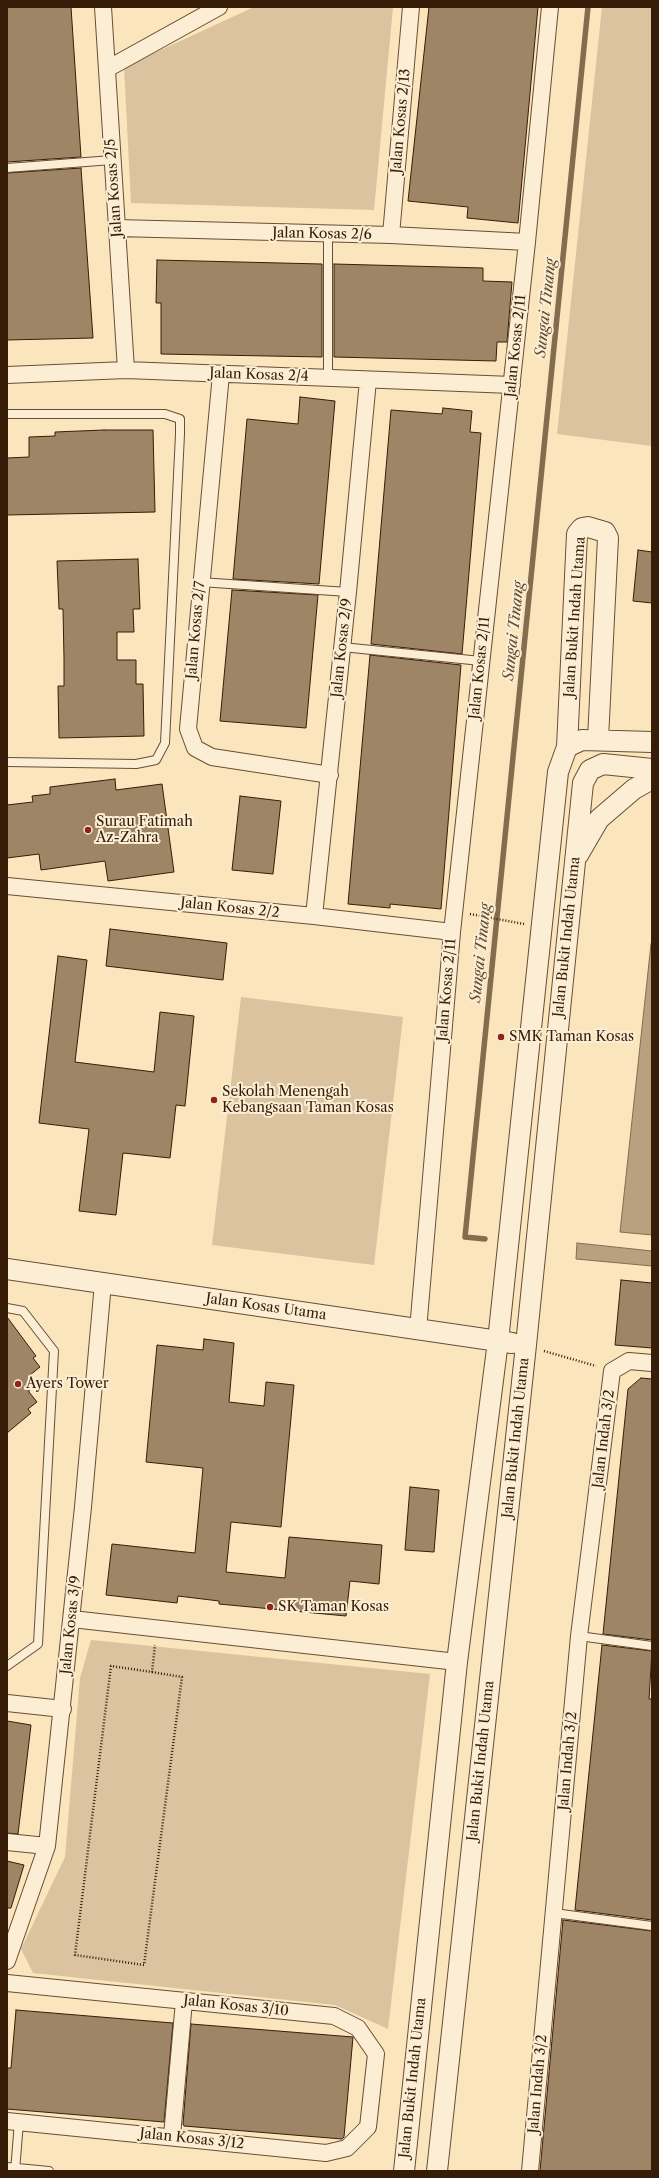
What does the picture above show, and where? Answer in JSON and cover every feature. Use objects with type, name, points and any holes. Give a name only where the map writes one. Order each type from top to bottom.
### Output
[{"type":"street","name":"Jalan Kosas 2/5","points":[[103,7],[126,370]]},
{"type":"street","points":[[107,69],[219,7]]},
{"type":"street","name":"Jalan Kosas 2/13","points":[[391,235],[411,7]]},
{"type":"street","name":"Jalan Kosas 2/11","points":[[418,1330],[452,932],[480,661],[512,385],[550,7]]},
{"type":"street","name":"Jalan Kosas 2/6","points":[[117,228],[391,235],[527,242]]},
{"type":"street","name":"Jalan Kosas 2/4","points":[[7,374],[126,370],[512,385]]},
{"type":"street","name":"Jalan Kosas 2/7","points":[[221,374],[200,582],[188,729],[195,748],[212,757],[330,775]]},
{"type":"street","name":"Jalan Kosas 2/9","points":[[314,916],[330,775],[368,380]]},
{"type":"street","name":"Jalan Bukit Indah Utama","points":[[404,2171],[457,1662],[498,1341],[558,772],[567,747],[577,534],[582,528],[588,527],[605,532],[608,538],[598,739]]},
{"type":"street","points":[[567,747],[582,740],[598,739],[652,742]]},
{"type":"street","name":"Jalan Bukit Indah Utama","points":[[436,2171],[526,1345],[583,783],[590,770],[603,764],[652,769]]},
{"type":"street","points":[[574,861],[599,819],[634,789],[652,779]]},
{"type":"street","name":"Jalan Kosas 2/2","points":[[7,886],[314,916],[452,932]]},
{"type":"street","name":"Jalan Kosas Utama","points":[[7,1269],[526,1345]]},
{"type":"street","name":"Jalan Kosas 3/9","points":[[7,1961],[47,1846],[72,1619],[103,1283]]},
{"type":"street","name":"Jalan Indah 3/2","points":[[530,2171],[579,1636],[612,1371],[628,1361],[652,1363]]},
{"type":"street","points":[[72,1619],[457,1662]]},
{"type":"street","points":[[7,1702],[62,1709]]},
{"type":"street","points":[[7,1842],[47,1846]]},
{"type":"street","name":"Jalan Kosas 3/10","points":[[7,1983],[334,2016],[358,2028],[376,2054],[368,2127]]},
{"type":"street","points":[[172,2136],[184,2001]]},
{"type":"street","name":"Jalan Kosas 3/12","points":[[13,2121],[172,2136],[326,2153],[347,2148],[368,2127]]},
{"type":"street","points":[[441,2136],[449,2171]]},
{"type":"lane","points":[[7,168],[112,160]]},
{"type":"lane","points":[[328,234],[328,378]]},
{"type":"lane","points":[[7,414],[165,414],[180,419],[165,743],[156,760],[136,764],[7,762]]},
{"type":"lane","points":[[200,582],[348,592]]},
{"type":"lane","points":[[342,647],[480,661]]},
{"type":"lane","points":[[7,1308],[23,1311],[54,1351],[38,1644],[7,1666]]},
{"type":"lane","points":[[579,1636],[652,1646]]},
{"type":"lane","points":[[554,1913],[652,1926]]},
{"type":"lane","points":[[13,2121],[16,2169]]},
{"type":"lane","points":[[7,2167],[49,2171]]},
{"type":"path","points":[[474,915],[525,924]]},
{"type":"path","points":[[526,1345],[612,1371]]},
{"type":"path","points":[[152,1672],[157,1628]]},
{"type":"path","points":[[111,1666],[152,1672],[182,1677],[144,1965],[75,1955],[111,1666]]},
{"type":"shaded area","points":[[254,7],[393,7],[374,210],[131,203],[124,67]]},
{"type":"shaded area","points":[[602,7],[652,7],[652,446],[557,434]]},
{"type":"shaded area","points":[[652,944],[652,1235],[620,1232]]},
{"type":"shaded area","points":[[241,997],[403,1017],[374,1265],[212,1245]]},
{"type":"shaded area","points":[[577,1243],[652,1251],[652,1266],[576,1259]]},
{"type":"shaded area","points":[[91,1640],[430,1674],[388,2029],[335,2005],[33,1973],[21,1949],[65,1857],[80,1678]]},
{"type":"building","points":[[7,7],[71,7],[81,157],[7,162]]},
{"type":"building","points":[[429,7],[538,7],[518,223],[467,218],[468,207],[408,201]]},
{"type":"building","points":[[81,168],[93,338],[7,340],[7,173]]},
{"type":"building","points":[[157,260],[322,264],[322,357],[161,354],[161,303],[156,303]]},
{"type":"building","points":[[334,264],[483,268],[483,281],[512,282],[507,342],[497,342],[496,361],[334,357]]},
{"type":"building","points":[[300,397],[335,401],[319,584],[233,579],[247,419],[298,424]]},
{"type":"building","points":[[443,408],[472,411],[470,432],[481,433],[462,654],[371,644],[391,410],[442,414]]},
{"type":"building","points":[[153,430],[155,512],[7,515],[7,458],[29,457],[29,437],[55,436],[55,432]]},
{"type":"building","points":[[638,550],[652,552],[652,603],[633,601]]},
{"type":"building","points":[[138,559],[140,609],[133,609],[134,632],[117,632],[117,660],[136,660],[136,684],[143,684],[144,736],[59,738],[58,686],[64,686],[64,659],[63,609],[59,609],[57,561]]},
{"type":"building","points":[[232,590],[318,595],[306,728],[220,721]]},
{"type":"building","points":[[370,655],[461,665],[441,909],[390,904],[390,908],[348,904]]},
{"type":"building","name":"Surau Fatimah Az-Zahra","points":[[115,779],[116,790],[162,784],[174,872],[108,881],[105,861],[41,870],[39,854],[7,858],[7,805],[33,802],[32,796],[50,794],[50,787]]},
{"type":"building","points":[[240,796],[281,801],[273,874],[232,870]]},
{"type":"building","points":[[110,929],[227,943],[223,980],[106,966]]},
{"type":"building","points":[[58,956],[87,960],[75,1062],[154,1072],[160,1012],[194,1016],[185,1106],[176,1105],[170,1158],[123,1153],[116,1215],[79,1211],[89,1129],[39,1123]]},
{"type":"building","points":[[621,1280],[652,1283],[652,1348],[615,1345]]},
{"type":"building","name":"Ayers Tower","points":[[7,1317],[36,1356],[33,1358],[40,1367],[30,1375],[29,1392],[37,1402],[28,1409],[31,1413],[7,1433]]},
{"type":"building","points":[[204,1339],[234,1343],[229,1402],[264,1406],[266,1382],[294,1385],[281,1527],[231,1522],[226,1572],[285,1578],[289,1537],[382,1545],[379,1584],[350,1581],[346,1616],[219,1604],[219,1601],[178,1596],[177,1603],[106,1595],[112,1544],[195,1553],[203,1468],[146,1462],[157,1345],[203,1350]]},
{"type":"building","points":[[641,1378],[652,1379],[652,1640],[603,1634],[628,1389]]},
{"type":"building","points":[[410,1487],[439,1490],[434,1552],[405,1550]]},
{"type":"building","points":[[602,1645],[652,1651],[649,1699],[652,1699],[652,1920],[575,1910]]},
{"type":"building","points":[[7,1721],[31,1725],[18,1834],[7,1833]]},
{"type":"building","points":[[7,1861],[24,1865],[11,1908],[7,1908]]},
{"type":"building","points":[[563,1920],[652,1931],[652,2171],[540,2171]]},
{"type":"building","points":[[16,2010],[173,2023],[164,2122],[7,2109],[7,2068],[11,2068]]},
{"type":"building","points":[[191,2024],[353,2037],[344,2137],[342,2139],[184,2126]]},
{"type":"waterway","name":"Sungai Tinang","points":[[485,1239],[465,1237],[588,7]]},
{"type":"place","name":"Surau Fatimah Az-Zahra","points":[[88,830]]},
{"type":"place","name":"SMK Taman Kosas","points":[[501,1037]]},
{"type":"place","name":"Sekolah Menengah Kebangsaan Taman Kosas","points":[[214,1100]]},
{"type":"place","name":"Ayers Tower","points":[[18,1384]]},
{"type":"place","name":"SK Taman Kosas","points":[[270,1607]]}]
